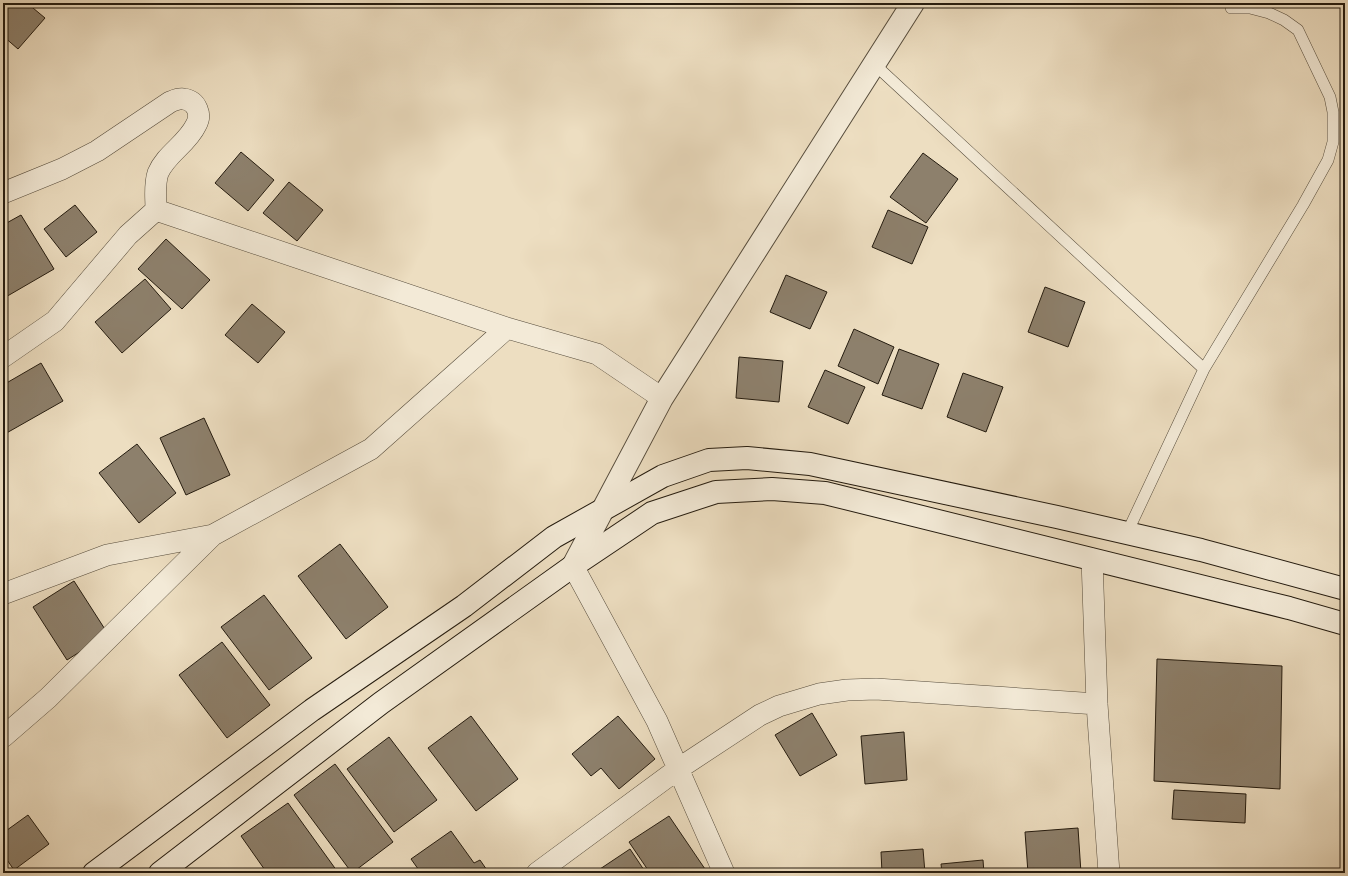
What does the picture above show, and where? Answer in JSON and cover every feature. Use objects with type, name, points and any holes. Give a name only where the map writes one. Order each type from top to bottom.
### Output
[{"type":"main road","points":[[573,566],[662,398],[873,63],[913,3]]},
{"type":"main road","points":[[94,873],[312,710],[464,606],[554,537],[604,507],[663,476],[709,460],[747,458],[810,464],[1201,550],[1345,589]]},
{"type":"main road","points":[[160,873],[381,703],[573,566],[652,513],[716,492],[772,489],[825,493],[1289,608],[1345,624]]},
{"type":"street","points":[[3,193],[62,169],[97,151],[170,102],[179,98],[188,100],[195,105],[199,119],[196,127],[163,163],[157,175],[155,187],[156,210]]},
{"type":"street","points":[[156,210],[507,328],[598,354],[662,398]]},
{"type":"street","points":[[3,357],[55,321],[128,235],[156,210]]},
{"type":"street","points":[[3,737],[48,698],[213,535],[371,449],[507,328]]},
{"type":"street","points":[[3,594],[107,554],[213,535]]},
{"type":"street","points":[[1092,559],[1097,704],[1109,873]]},
{"type":"street","points":[[573,566],[657,721],[724,873]]},
{"type":"street","points":[[537,873],[678,769],[760,715],[779,706],[819,694],[847,690],[876,689],[1097,704]]},
{"type":"lane","points":[[1127,533],[1204,369],[1303,205],[1328,160],[1333,142],[1334,126],[1330,97],[1298,30],[1284,20],[1269,13],[1250,8],[1231,8]]},
{"type":"lane","points":[[873,63],[1204,369]]},
{"type":"building","points":[[3,3],[27,3],[45,18],[18,49],[3,36]]},
{"type":"building","points":[[241,152],[274,180],[248,211],[215,183]]},
{"type":"building","points":[[923,153],[958,179],[926,223],[890,197]]},
{"type":"building","points":[[289,182],[323,210],[297,241],[263,213]]},
{"type":"building","points":[[75,205],[97,232],[66,257],[44,229]]},
{"type":"building","points":[[888,210],[928,227],[912,264],[872,247]]},
{"type":"building","points":[[21,215],[54,269],[4,298],[3,225]]},
{"type":"building","points":[[166,239],[210,280],[182,309],[138,269]]},
{"type":"building","points":[[786,275],[827,292],[810,329],[770,312]]},
{"type":"building","points":[[145,279],[171,309],[122,353],[95,322]]},
{"type":"building","points":[[1045,287],[1085,302],[1068,347],[1028,332]]},
{"type":"building","points":[[252,304],[285,332],[258,363],[225,335]]},
{"type":"building","points":[[854,329],[894,347],[878,384],[838,366]]},
{"type":"building","points":[[899,349],[939,364],[922,409],[882,395]]},
{"type":"building","points":[[739,357],[783,361],[779,402],[736,398]]},
{"type":"building","points":[[41,363],[63,401],[3,435],[3,385]]},
{"type":"building","points":[[825,370],[865,387],[848,424],[808,407]]},
{"type":"building","points":[[963,373],[1003,387],[986,432],[947,417]]},
{"type":"building","points":[[204,418],[230,475],[186,495],[160,438]]},
{"type":"building","points":[[137,444],[176,493],[139,523],[99,473]]},
{"type":"building","points":[[340,544],[388,607],[346,639],[298,576]]},
{"type":"building","points":[[74,581],[108,634],[67,660],[33,607]]},
{"type":"building","points":[[264,595],[312,658],[269,690],[221,627]]},
{"type":"building","points":[[222,642],[270,705],[227,738],[179,675]]},
{"type":"building","points":[[1157,659],[1282,666],[1280,789],[1154,781]]},
{"type":"building","points":[[812,713],[837,755],[800,776],[775,735]]},
{"type":"building","points":[[471,716],[518,779],[476,811],[428,748]]},
{"type":"building","points":[[618,716],[655,759],[619,789],[601,768],[591,776],[572,754]]},
{"type":"building","points":[[904,732],[907,780],[865,784],[861,736]]},
{"type":"building","points":[[389,737],[437,800],[394,832],[347,769]]},
{"type":"building","points":[[335,764],[393,842],[352,873],[294,795]]},
{"type":"building","points":[[1174,790],[1246,794],[1245,823],[1172,819]]},
{"type":"building","points":[[288,803],[337,871],[334,873],[267,873],[241,836]]},
{"type":"building","points":[[28,815],[49,844],[14,870],[3,854],[3,833]]},
{"type":"building","points":[[669,816],[705,869],[699,873],[650,873],[629,842]]},
{"type":"building","points":[[1078,828],[1081,873],[1028,873],[1025,832]]},
{"type":"building","points":[[451,831],[474,863],[480,860],[489,873],[421,873],[411,859]]},
{"type":"building","points":[[630,849],[646,873],[594,873]]},
{"type":"building","points":[[923,849],[925,873],[882,873],[881,852]]},
{"type":"building","points":[[983,860],[984,873],[942,873],[941,864]]}]
